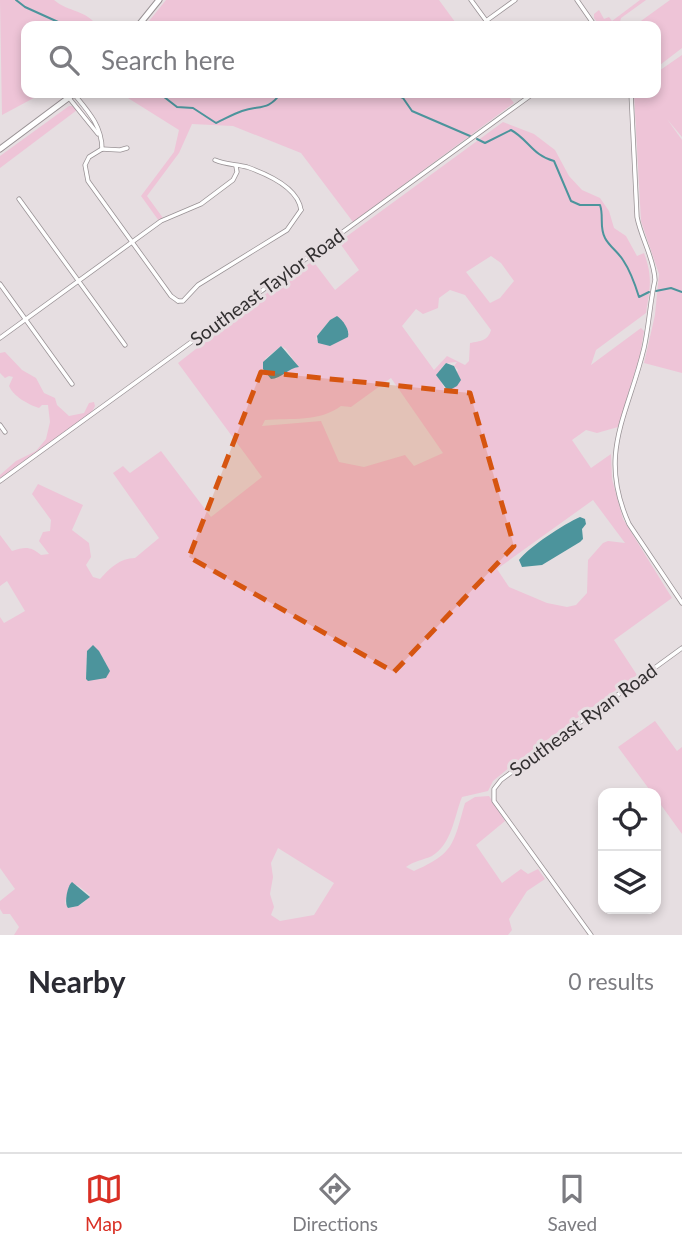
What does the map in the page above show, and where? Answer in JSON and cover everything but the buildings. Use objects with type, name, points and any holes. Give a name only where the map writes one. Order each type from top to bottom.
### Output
[{"type":"main road","points":[[142,21],[159,0]]},
{"type":"main road","points":[[0,149],[69,98]]},
{"type":"street","points":[[471,0],[486,21],[515,0]]},
{"type":"street","points":[[577,0],[592,21]]},
{"type":"street","points":[[75,98],[100,135],[102,149]]},
{"type":"street","name":"Southeast Taylor Road","points":[[0,481],[527,98]]},
{"type":"street","points":[[631,98],[637,218],[655,279],[643,350],[614,452],[614,471],[623,511],[629,524],[682,603]]},
{"type":"street","points":[[127,148],[102,149],[82,164],[88,181],[171,296],[178,301],[183,301],[198,285],[287,230],[301,210],[299,201],[283,184],[247,167],[215,160]]},
{"type":"street","points":[[0,338],[170,216],[201,204],[233,180],[237,172],[236,166]]},
{"type":"street","points":[[19,199],[125,345]]},
{"type":"street","points":[[301,210],[307,211]]},
{"type":"street","points":[[0,284],[72,384]]},
{"type":"street","points":[[178,301],[178,307]]},
{"type":"street","points":[[0,425],[5,432]]},
{"type":"street","name":"Southeast Ryan Road","points":[[591,935],[494,801],[494,789],[501,780],[682,648]]},
{"type":"highlighted area","points":[[261,372],[470,393],[514,546],[394,672],[189,557]]},
{"type":"shaded area","points":[[0,0],[54,0],[93,21],[21,21],[21,98],[34,98],[2,115]]},
{"type":"shaded area","points":[[166,0],[439,0],[454,21],[149,21]]},
{"type":"shaded area","points":[[640,0],[646,0],[620,21],[612,21]]},
{"type":"shaded area","points":[[670,0],[682,0],[682,48],[661,64],[661,21],[641,21]]},
{"type":"shaded area","points":[[599,10],[604,19],[609,17],[612,21],[596,21],[594,14]]},
{"type":"shaded area","points":[[682,55],[682,137],[667,119],[682,140],[682,373],[644,363],[655,315],[659,274],[641,221],[634,98],[661,98],[661,70]]},
{"type":"shaded area","points":[[128,98],[510,98],[514,103],[353,222],[301,153],[233,126],[192,124],[179,153],[147,196],[163,218],[159,221],[141,196],[174,152],[179,130]]},
{"type":"shaded area","points":[[69,106],[77,110],[0,168],[0,156]]},
{"type":"shaded area","points":[[503,122],[534,134],[555,150],[569,176],[582,190],[600,198],[609,211],[614,228],[626,236],[637,256],[644,253],[647,261],[650,283],[646,313],[596,350],[591,365],[641,328],[644,331],[640,355],[618,427],[597,433],[586,430],[572,440],[591,468],[611,454],[612,479],[623,519],[672,598],[614,640],[637,675],[515,763],[493,781],[488,791],[462,797],[452,830],[444,845],[432,856],[406,867],[414,871],[438,859],[454,838],[465,803],[475,797],[489,796],[505,821],[476,845],[502,883],[521,869],[528,874],[538,869],[545,879],[527,891],[509,919],[512,930],[508,935],[14,935],[19,927],[10,914],[3,914],[0,909],[0,901],[15,889],[0,868],[0,617],[4,623],[25,611],[7,581],[0,586],[0,535],[12,551],[27,548],[41,555],[49,554],[39,541],[43,532],[50,531],[51,520],[32,494],[38,484],[83,505],[72,530],[89,543],[91,557],[86,565],[93,577],[100,579],[116,564],[135,558],[159,538],[113,473],[123,466],[130,473],[161,451],[211,517],[262,477],[178,363],[276,286],[313,261],[335,290],[359,270],[339,242]],"holes":[[[491,256],[501,263],[514,281],[500,298],[490,303],[466,272]],[[450,290],[465,295],[491,330],[486,338],[470,343],[469,361],[465,365],[447,356],[434,370],[402,326],[416,309],[423,314],[438,308],[439,298]],[[337,316],[349,333],[329,345],[321,343],[316,339],[330,320]],[[281,346],[298,367],[276,379],[265,359]],[[457,362],[454,366],[458,370],[448,391],[441,382],[440,369],[446,363]],[[391,378],[443,453],[414,466],[405,455],[364,467],[339,462],[321,421],[262,426],[265,420],[314,417],[341,406],[351,407]],[[593,500],[625,543],[603,543],[588,560],[587,593],[576,605],[567,607],[547,603],[509,587],[497,569]],[[87,651],[99,651],[102,657],[100,679],[86,679]],[[278,848],[334,883],[314,915],[280,921],[271,915],[274,907],[270,894],[273,877],[271,863]],[[77,885],[90,895],[81,904],[68,908],[65,903],[69,886]]]},
{"type":"shaded area","points":[[5,352],[22,370],[36,378],[44,393],[55,398],[57,405],[69,416],[84,413],[89,403],[94,402],[95,406],[83,419],[0,479],[0,475],[16,461],[36,451],[46,439],[50,422],[48,405],[39,408],[22,400],[9,386],[13,377],[5,378],[0,373],[0,353]]},
{"type":"shaded area","points":[[655,721],[677,751],[682,747],[682,834],[661,805],[661,788],[648,788],[618,747]]},
{"type":"water","points":[[337,316],[346,325],[348,337],[330,346],[318,343],[317,336],[330,320]]},
{"type":"water","points":[[281,346],[299,367],[271,379],[263,369],[263,362]]},
{"type":"water","points":[[446,363],[454,366],[461,380],[448,391],[436,375]]},
{"type":"water","points":[[580,517],[585,519],[586,524],[582,529],[583,539],[580,542],[542,565],[522,567],[519,560],[530,549]]},
{"type":"water","points":[[93,645],[110,671],[106,678],[88,681],[87,651]]},
{"type":"water","points":[[72,882],[90,897],[78,906],[68,908],[67,895]]},
{"type":"waterway","points":[[16,0],[56,21]]},
{"type":"waterway","points":[[165,98],[177,107],[193,108],[216,123],[242,111],[268,105],[277,98]]},
{"type":"waterway","points":[[403,98],[412,111],[470,136]]},
{"type":"waterway","points":[[477,139],[485,143],[511,130],[541,155],[554,161],[571,201],[580,205],[600,205],[605,238],[626,265],[639,297],[649,292]]},
{"type":"waterway","points":[[656,291],[671,288],[682,292]]}]
